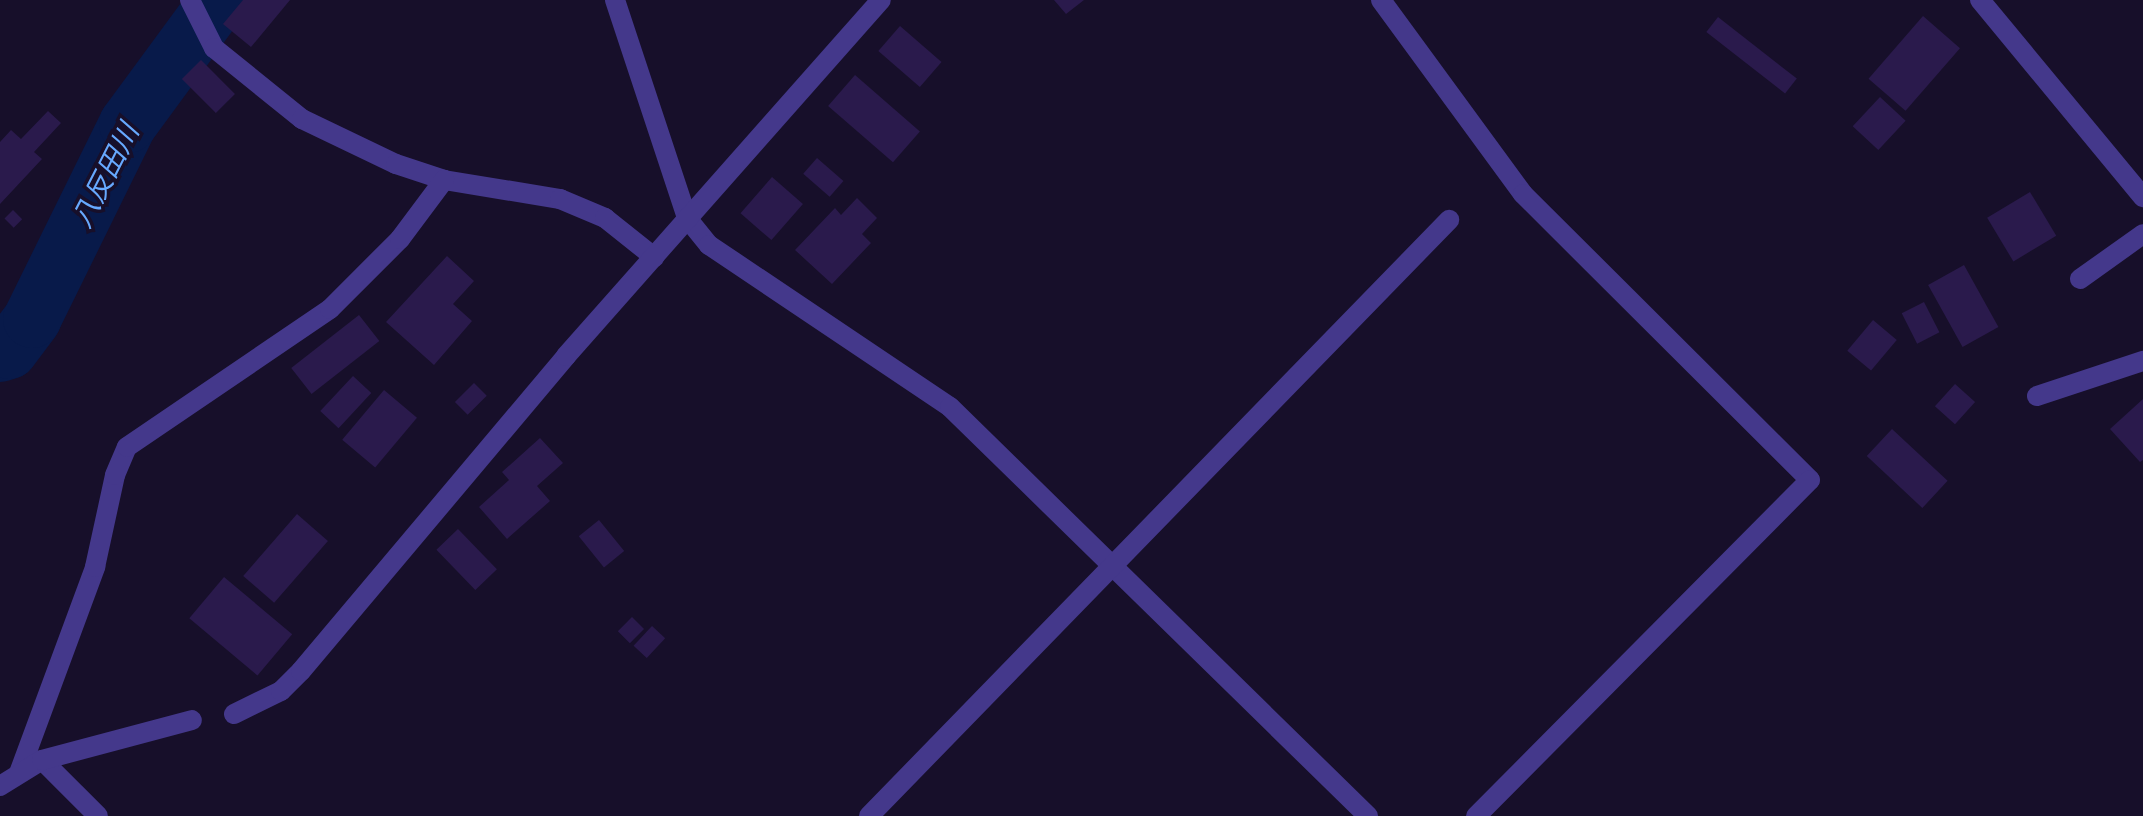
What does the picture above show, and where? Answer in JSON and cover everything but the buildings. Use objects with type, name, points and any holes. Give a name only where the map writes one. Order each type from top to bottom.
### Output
[{"type":"street","points":[[615,0],[687,218],[709,245],[950,407],[1117,567],[1368,816]]},
{"type":"street","points":[[234,714],[281,691],[301,671],[687,218],[881,0]]},
{"type":"street","points":[[1381,0],[1523,194],[1810,480],[1476,816]]},
{"type":"street","points":[[1980,0],[2143,197]]},
{"type":"street","points":[[191,2],[214,48],[302,119],[396,164],[444,180],[560,199],[605,218],[654,257]]},
{"type":"street","points":[[19,773],[95,567],[115,475],[127,447],[330,309],[400,239],[444,180]]},
{"type":"street","points":[[869,816],[1117,567],[1449,220]]},
{"type":"street","points":[[2080,279],[2143,234]]},
{"type":"street","points":[[2037,396],[2143,361]]},
{"type":"street","points":[[0,786],[42,760],[192,720]]},
{"type":"street","points":[[42,760],[98,816]]},
{"type":"waterway","name":"八反田川","points":[[0,353],[9,350],[32,319],[128,124],[219,0]]}]
